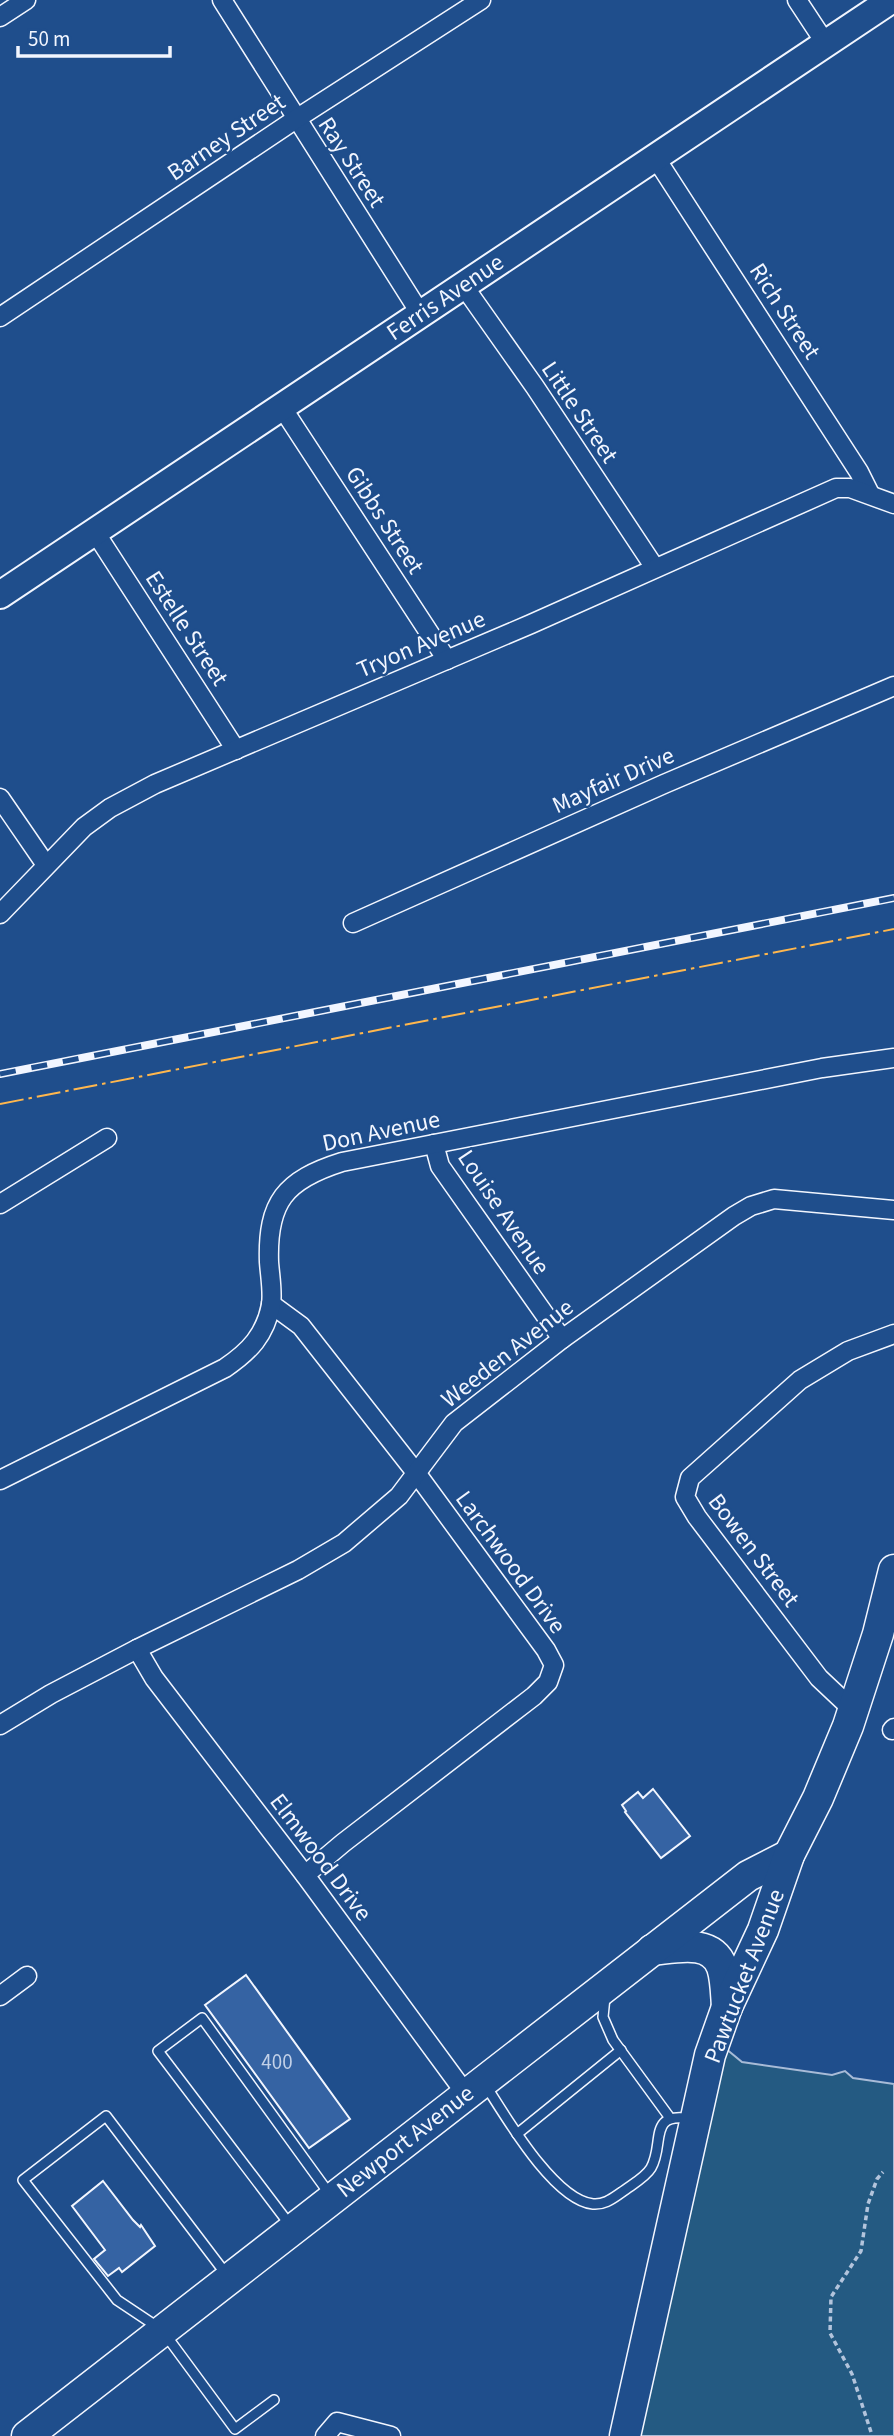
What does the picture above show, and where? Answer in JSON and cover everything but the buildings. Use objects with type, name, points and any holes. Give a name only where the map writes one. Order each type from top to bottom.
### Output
[{"type":"main road","name":"Pawtucket Avenue","points":[[625,2436],[683,2119],[727,2007],[763,1930],[789,1855],[818,1798],[853,1710],[878,1634],[894,1570]]},
{"type":"main road","name":"Newport Avenue","points":[[27,2436],[748,1876],[789,1855]]},
{"type":"main road","points":[[652,1950],[703,1948],[715,1955],[722,1967],[727,2007]]},
{"type":"street","points":[[0,17],[26,0]]},
{"type":"street","name":"Ray Street","points":[[222,0],[420,313]]},
{"type":"street","name":"Barney Street","points":[[0,317],[296,119],[481,0]]},
{"type":"street","points":[[797,0],[826,44]]},
{"type":"street","name":"Ferris Avenue","points":[[0,595],[891,0]]},
{"type":"street","name":"Rich Street","points":[[655,157],[859,472],[870,494]]},
{"type":"street","name":"Little Street","points":[[463,285],[535,387],[655,568]]},
{"type":"street","name":"Gibbs Street","points":[[281,406],[447,660]]},
{"type":"street","name":"Tryon Avenue","points":[[0,915],[84,827],[110,808],[155,785],[447,660],[836,488],[849,488],[894,504]]},
{"type":"street","name":"Estelle Street","points":[[95,532],[236,750]]},
{"type":"street","name":"Mayfair Drive","points":[[352,923],[894,686]]},
{"type":"street","points":[[0,797],[46,865]]},
{"type":"street","name":"Don Avenue","points":[[0,1480],[225,1368],[247,1353],[262,1332],[271,1304],[268,1233],[278,1203],[296,1183],[316,1170],[342,1161],[822,1068],[894,1058]]},
{"type":"street","points":[[0,1204],[107,1138]]},
{"type":"street","name":"Louise Avenue","points":[[434,1144],[440,1166],[562,1339]]},
{"type":"street","name":"Weeden Avenue","points":[[0,1725],[137,1648],[298,1570],[344,1543],[399,1496],[454,1423],[562,1339],[751,1206],[774,1199],[894,1210]]},
{"type":"street","name":"Larchwood Drive","points":[[271,1304],[301,1326],[417,1474],[546,1650],[554,1665],[548,1682],[534,1696],[342,1843],[305,1875]]},
{"type":"street","name":"Bowen Street","points":[[853,1710],[819,1678],[697,1517],[685,1497],[690,1478],[800,1380],[848,1351],[894,1334]]},
{"type":"street","name":"Elmwood Drive","points":[[137,1648],[154,1678],[305,1875],[474,2087]]},
{"type":"street","points":[[0,1996],[27,1976]]},
{"type":"street","points":[[325,2436],[337,2422],[391,2436]]},
{"type":"lane","points":[[607,1985],[603,2017],[621,2050],[683,2119]]},
{"type":"lane","points":[[293,2229],[158,2051],[202,2018],[333,2197]]},
{"type":"lane","points":[[517,2134],[621,2050]]},
{"type":"lane","points":[[474,2087],[517,2134],[551,2178],[568,2192],[590,2204],[601,2204],[610,2200],[642,2177],[651,2167],[658,2134],[664,2123],[683,2119]]},
{"type":"lane","points":[[229,2278],[106,2116],[23,2179],[117,2300],[162,2330],[235,2429],[274,2400]]},
{"type":"path","points":[[871,2432],[852,2374],[830,2333],[831,2297],[861,2252],[868,2204],[877,2179],[883,2172]]},
{"type":"shaded area","points":[[725,2048],[742,2062],[832,2075],[845,2071],[853,2078],[894,2084],[894,2436],[623,2436]]},
{"type":"railway","points":[[0,1074],[894,898]]},
{"type":"power","points":[[0,1104],[894,929]]}]
